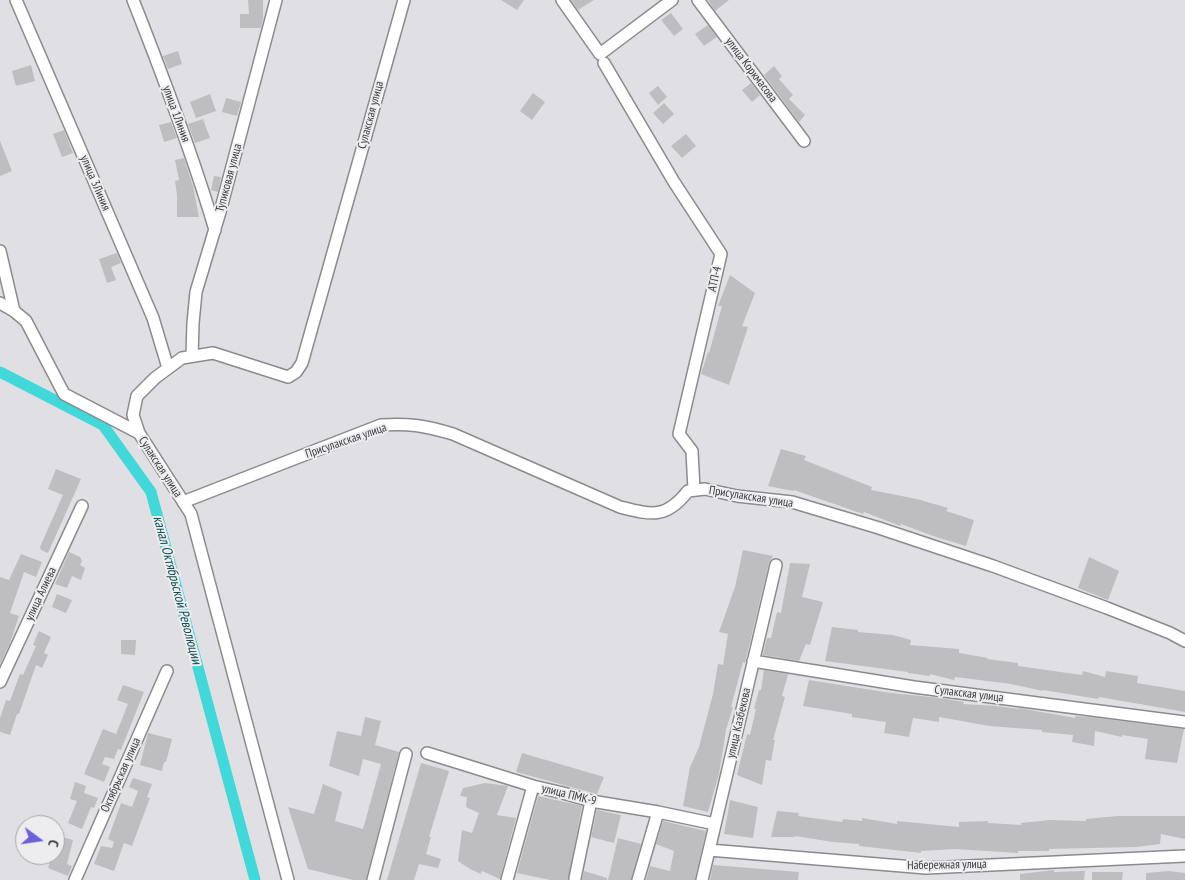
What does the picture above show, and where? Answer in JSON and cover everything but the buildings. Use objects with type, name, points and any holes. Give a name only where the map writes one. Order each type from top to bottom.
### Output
[{"type":"street","name":"улица 3Линия","points":[[16,0],[153,318],[168,368]]},
{"type":"street","name":"улица 1Линия","points":[[133,0],[194,164],[214,230]]},
{"type":"street","name":"Тупиковая улица","points":[[192,356],[196,292],[276,0]]},
{"type":"street","name":"Сулакская улица","points":[[288,880],[191,514],[139,433],[133,415],[137,396],[155,378],[182,358],[212,353],[288,377],[296,372],[302,363],[404,0]]},
{"type":"street","points":[[562,0],[602,58],[672,0]]},
{"type":"street","name":"улица Коркмасова","points":[[698,0],[804,141]]},
{"type":"street","name":"АТП-4","points":[[602,58],[674,182],[721,254],[679,434],[692,451],[694,490]]},
{"type":"street","points":[[0,251],[4,261],[14,311]]},
{"type":"street","points":[[0,303],[26,321],[64,394],[139,433]]},
{"type":"street","name":"Присулакская улица","points":[[184,502],[381,425],[403,423],[424,426],[453,434],[620,507],[644,513],[666,512],[679,502],[688,491],[705,489],[737,496],[792,502],[879,528],[1002,569],[1116,612],[1185,641]]},
{"type":"street","name":"улица Алиева","points":[[0,682],[82,506]]},
{"type":"street","name":"улица Казбекова","points":[[702,880],[776,565]]},
{"type":"street","name":"Сулакская улица","points":[[753,661],[914,687],[1185,722]]},
{"type":"street","name":"Октябрьская улица","points":[[75,880],[167,671]]},
{"type":"street","name":"улица ПМК-9","points":[[427,753],[533,786],[591,801],[715,824]]},
{"type":"street","points":[[374,880],[406,754]]},
{"type":"street","points":[[507,880],[533,786]]},
{"type":"street","points":[[574,878],[591,801]]},
{"type":"street","points":[[638,880],[658,812]]},
{"type":"street","name":"Набережная улица","points":[[709,850],[926,868],[1185,856]]},
{"type":"street","points":[[924,880],[926,868]]},
{"type":"waterway","name":"канал Октябрьской Революции","points":[[0,372],[103,425],[151,492],[255,880]]}]
